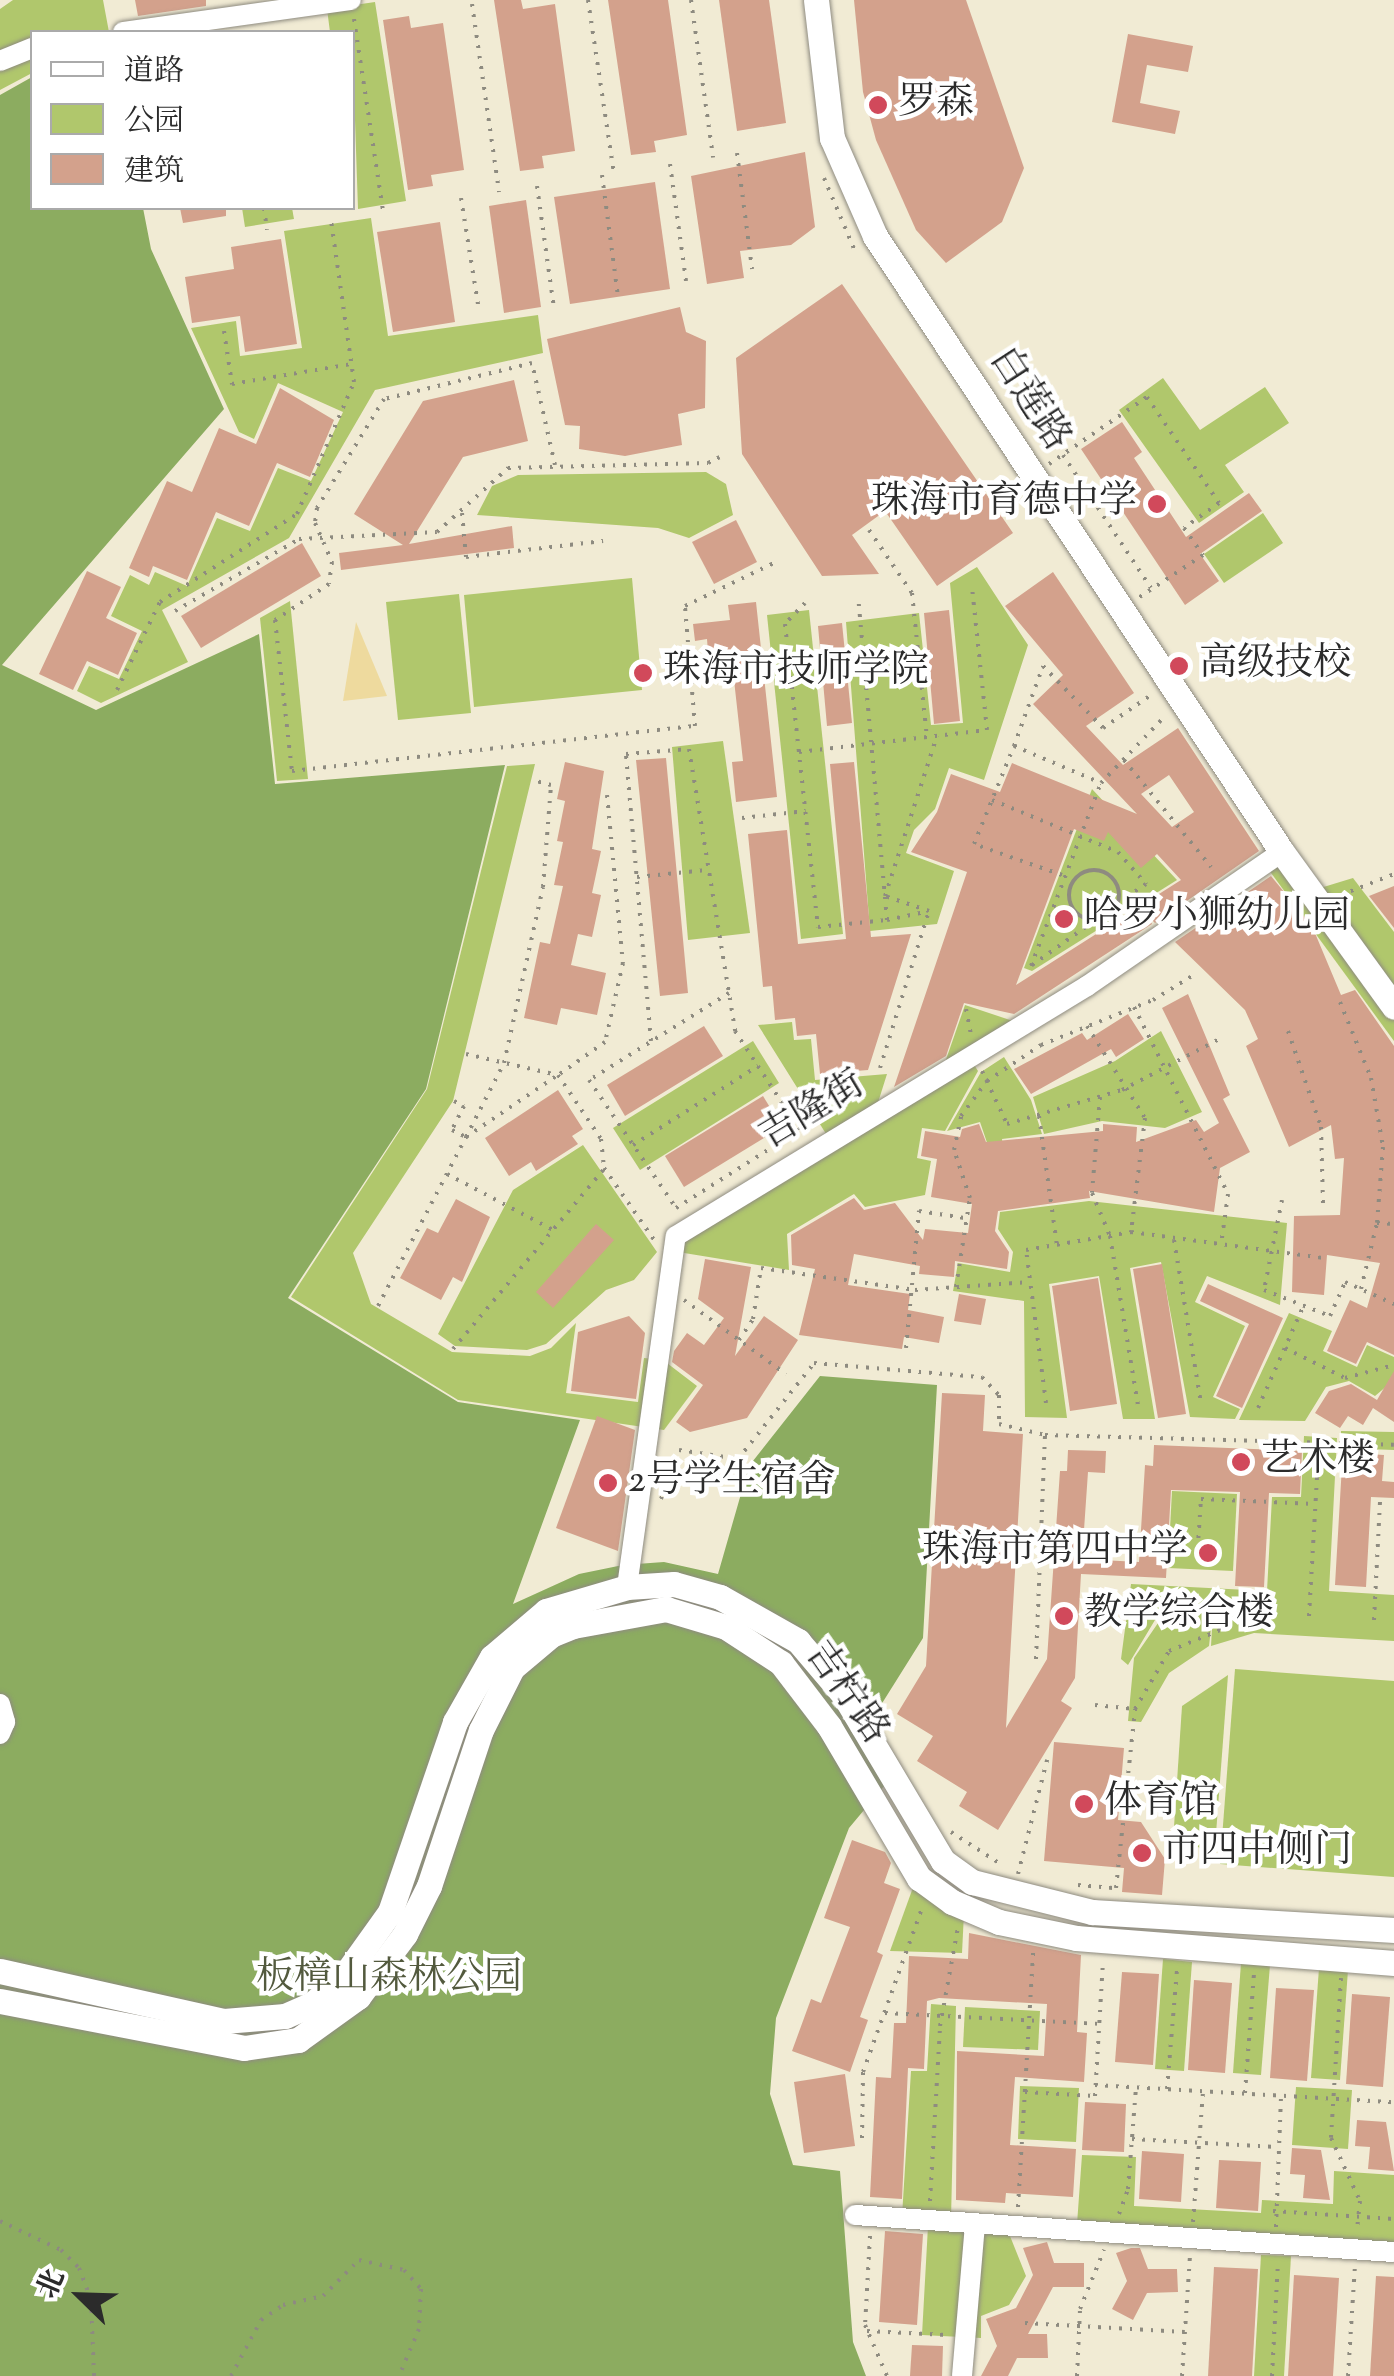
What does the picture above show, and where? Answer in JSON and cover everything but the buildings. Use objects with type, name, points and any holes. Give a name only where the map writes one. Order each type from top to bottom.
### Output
[{"type":"main road","name":"白莲路","points":[[816,0],[832,138],[851,192],[1282,852],[1394,1007]]},
{"type":"main road","name":"吉柠路","points":[[0,1971],[224,2021],[285,2016],[312,2004],[342,1980],[390,1912],[455,1722],[492,1657],[546,1611],[627,1586],[674,1584],[720,1597],[798,1641],[844,1696],[942,1861],[972,1882],[1007,1896],[1092,1912],[1394,1930]]},
{"type":"main road","name":"吉柠路","points":[[0,2001],[244,2048],[298,2040],[358,1997],[405,1934],[429,1886],[481,1730],[512,1668],[551,1635],[573,1626],[666,1610],[726,1627],[781,1663],[829,1726],[919,1878],[952,1902],[999,1922],[1076,1938],[1394,1963]]},
{"type":"street","points":[[143,30],[352,9]]},
{"type":"street","points":[[0,60],[30,49]]},
{"type":"street","name":"吉隆街","points":[[627,1586],[676,1236],[1087,986],[1282,852]]},
{"type":"street","points":[[0,1704],[5,1722],[0,1734]]},
{"type":"street","points":[[863,2216],[1394,2252]]},
{"type":"street","points":[[962,2376],[975,2224]]},
{"type":"path","points":[[588,0],[614,174]]},
{"type":"path","points":[[691,0],[713,157]]},
{"type":"path","points":[[472,4],[500,192]]},
{"type":"path","points":[[352,9],[384,211]]},
{"type":"path","points":[[737,153],[752,270]]},
{"type":"path","points":[[670,164],[686,280]]},
{"type":"path","points":[[602,176],[618,297]]},
{"type":"path","points":[[537,186],[554,308]]},
{"type":"path","points":[[462,198],[478,311]]},
{"type":"path","points":[[264,210],[268,230]]},
{"type":"path","points":[[118,690],[160,602],[298,514],[354,382],[331,220]]},
{"type":"path","points":[[224,330],[232,384],[352,364]]},
{"type":"path","points":[[554,465],[532,363],[384,400],[317,508],[321,534],[332,562],[328,584],[275,620],[292,770],[695,726],[685,606],[774,563]]},
{"type":"path","points":[[1033,475],[1147,397],[1220,503],[1184,528],[1202,555],[1122,610]]},
{"type":"path","points":[[1063,455],[1152,589]]},
{"type":"path","points":[[175,612],[299,539],[321,534],[382,540],[436,532],[462,513],[508,468],[708,463],[720,456]]},
{"type":"path","points":[[462,513],[466,557],[603,541]]},
{"type":"path","points":[[869,530],[912,593],[927,737]]},
{"type":"path","points":[[799,752],[986,730],[972,588]]},
{"type":"path","points":[[858,598],[887,920]]},
{"type":"path","points":[[805,602],[786,624],[818,927],[929,911]]},
{"type":"path","points":[[1062,875],[974,844],[1043,666],[1103,728],[1152,695]]},
{"type":"path","points":[[992,800],[1079,836],[1118,852],[1146,884],[1119,902],[1110,915],[1094,921],[1031,966],[1062,875],[1079,836],[1101,784],[1181,700]]},
{"type":"path","points":[[885,896],[938,736]]},
{"type":"path","points":[[1014,746],[1101,784]]},
{"type":"path","points":[[652,1041],[626,754],[689,749],[735,1031],[814,1152]]},
{"type":"path","points":[[1124,760],[1211,867]]},
{"type":"path","points":[[378,1306],[504,1062],[543,887],[551,785],[532,780]]},
{"type":"path","points":[[466,1138],[605,1042],[623,963],[607,795]]},
{"type":"path","points":[[742,818],[806,811]]},
{"type":"path","points":[[637,878],[709,870]]},
{"type":"path","points":[[1094,921],[1072,908],[1070,886],[1083,872],[1099,870],[1118,885],[1119,902]]},
{"type":"path","points":[[1341,895],[1394,874]]},
{"type":"path","points":[[1060,882],[1070,886]]},
{"type":"path","points":[[885,896],[929,911]]},
{"type":"path","points":[[880,1068],[929,911]]},
{"type":"path","points":[[956,1287],[970,1198],[954,1150],[961,1116],[986,1081],[1041,1045],[1134,1007],[1192,976]]},
{"type":"path","points":[[729,993],[588,1080],[676,1208],[800,1130]]},
{"type":"path","points":[[1340,1002],[1371,1078],[1383,1146],[1377,1224],[1360,1289]]},
{"type":"path","points":[[1134,1007],[1228,1194],[1221,1245]]},
{"type":"path","points":[[966,1009],[974,1055],[1007,1124],[1129,1086],[1222,1038]]},
{"type":"path","points":[[1088,1026],[1129,1086],[1144,1118],[1131,1232]]},
{"type":"path","points":[[1288,1031],[1320,1127],[1323,1204]]},
{"type":"path","points":[[466,1054],[558,1075],[601,1138],[604,1168],[662,1252]]},
{"type":"path","points":[[633,1145],[758,1066]]},
{"type":"path","points":[[1100,1096],[1092,1193],[1110,1236],[1138,1405]]},
{"type":"path","points":[[454,1101],[464,1106],[452,1130],[466,1138]]},
{"type":"path","points":[[1038,1114],[1057,1244]]},
{"type":"path","points":[[453,1349],[604,1168]]},
{"type":"path","points":[[447,1174],[553,1230]]},
{"type":"path","points":[[1282,1200],[1264,1290],[1330,1316],[1345,1282],[1394,1304]]},
{"type":"path","points":[[906,1348],[915,1290],[909,1265],[919,1211],[966,1218]]},
{"type":"path","points":[[1377,1224],[1394,1224]]},
{"type":"path","points":[[1046,1403],[1026,1250],[1131,1232],[1324,1258]]},
{"type":"path","points":[[1173,1238],[1201,1403]]},
{"type":"path","points":[[739,1340],[753,1319],[761,1268],[915,1290],[1030,1282]]},
{"type":"path","points":[[668,1288],[786,1374]]},
{"type":"path","points":[[1258,1408],[1304,1306]]},
{"type":"path","points":[[1285,1348],[1345,1378],[1394,1365]]},
{"type":"path","points":[[654,1517],[679,1450],[738,1459],[814,1363],[982,1378],[1000,1396],[999,1424],[1045,1435],[1394,1445]]},
{"type":"path","points":[[1036,1658],[1045,1435]]},
{"type":"path","points":[[1309,1616],[1319,1443]]},
{"type":"path","points":[[1197,1559],[1201,1499],[1315,1504]]},
{"type":"path","points":[[1374,1620],[1380,1501]]},
{"type":"path","points":[[1066,1884],[1116,1888],[1135,1709],[1169,1651],[1220,1630],[1221,1610]]},
{"type":"path","points":[[1095,1705],[1135,1709]]},
{"type":"path","points":[[1018,1874],[1047,1760]]},
{"type":"path","points":[[940,1824],[1018,1874],[1034,1877]]},
{"type":"path","points":[[862,2138],[863,2072],[926,1896]]},
{"type":"path","points":[[929,2220],[942,2016],[961,1912]]},
{"type":"path","points":[[1016,2226],[1034,1936]]},
{"type":"path","points":[[1025,2092],[1095,2096],[1104,1950]]},
{"type":"path","points":[[1167,2089],[1177,1961]]},
{"type":"path","points":[[1245,2093],[1254,1968]]},
{"type":"path","points":[[1341,1974],[1331,2138],[1360,2202],[1348,2376]]},
{"type":"path","points":[[885,2013],[1100,2024]]},
{"type":"path","points":[[1096,2085],[1394,2102]]},
{"type":"path","points":[[1132,2139],[1277,2147]]},
{"type":"path","points":[[1273,2212],[1394,2219]]},
{"type":"path","points":[[863,2216],[867,2331],[886,2376]]},
{"type":"path","points":[[0,2221],[62,2250],[79,2268],[92,2300],[94,2376]]},
{"type":"path","points":[[231,2376],[262,2320],[283,2305],[323,2296],[359,2260],[404,2270],[421,2290],[419,2330],[398,2376]]},
{"type":"path","points":[[1025,2323],[1185,2332]]},
{"type":"path","points":[[867,2331],[965,2336]]},
{"type":"green space","points":[[13,0],[103,0],[109,30],[30,30],[30,74],[0,90],[0,9]]},
{"type":"green space","points":[[375,2],[406,201],[358,209],[355,30],[330,30],[327,9]]},
{"type":"green space","name":"板樟山森林公园","points":[[30,78],[30,210],[143,210],[151,249],[224,409],[2,665],[96,710],[259,634],[275,784],[505,765],[426,1089],[288,1298],[458,1402],[580,1420],[513,1604],[579,1574],[623,1565],[664,1562],[718,1574],[749,1466],[820,1376],[937,1385],[923,1638],[864,1732],[890,1779],[849,1828],[776,2018],[770,2094],[793,2165],[840,2171],[853,2342],[866,2376],[0,2376],[0,95]]},
{"type":"green space","points":[[242,210],[292,210],[294,219],[245,227]]},
{"type":"green space","points":[[371,218],[388,336],[538,315],[543,353],[375,390],[289,538],[162,610],[188,662],[101,703],[77,691],[89,666],[119,679],[142,631],[111,616],[130,575],[149,585],[155,572],[187,586],[217,518],[250,531],[278,468],[311,481],[343,412],[278,383],[254,439],[239,432],[191,328],[236,321],[240,356],[302,348],[284,231]]},
{"type":"green space","points":[[1163,378],[1200,430],[1265,387],[1289,423],[1225,465],[1244,492],[1199,523],[1119,410]]},
{"type":"green space","points":[[706,472],[726,484],[733,515],[689,538],[658,528],[477,515],[492,486],[518,475]]},
{"type":"green space","points":[[1263,513],[1283,543],[1224,583],[1204,554]]},
{"type":"green space","points":[[977,567],[1028,645],[984,780],[949,768],[935,809],[914,830],[906,853],[954,871],[937,924],[870,931],[846,622],[919,613],[931,725],[963,723],[950,583]]},
{"type":"green space","points":[[632,578],[642,690],[474,707],[464,595]]},
{"type":"green space","points":[[459,594],[471,713],[398,720],[386,602]]},
{"type":"green space","points":[[290,601],[308,779],[277,781],[260,618]]},
{"type":"green space","points":[[809,610],[843,934],[801,939],[767,615]]},
{"type":"green space","points":[[723,741],[750,933],[688,940],[672,747]]},
{"type":"green space","points":[[535,764],[453,1101],[353,1253],[371,1304],[452,1352],[530,1356],[551,1348],[576,1323],[566,1393],[638,1402],[644,1358],[663,1360],[697,1386],[664,1430],[458,1400],[291,1297],[427,1089],[507,766]]},
{"type":"green space","points":[[1092,789],[1177,880],[1032,971],[1024,968]]},
{"type":"green space","points":[[1282,856],[1394,1010],[1394,1041],[1266,866]]},
{"type":"green space","points":[[1353,878],[1394,932],[1394,994],[1317,889]]},
{"type":"green space","points":[[965,1005],[1019,1023],[942,1071]]},
{"type":"green space","points":[[792,1022],[794,1040],[811,1039],[815,1080],[887,1074],[876,1109],[828,1137],[758,1025]]},
{"type":"green space","points":[[1161,1031],[1202,1112],[1165,1128],[1102,1121],[1044,1134],[1033,1097],[1115,1061]]},
{"type":"green space","points":[[753,1041],[779,1083],[640,1170],[613,1128]]},
{"type":"green space","points":[[1004,1057],[1031,1100],[1042,1134],[1002,1139],[1006,1170],[997,1172],[980,1122],[947,1131],[981,1072]]},
{"type":"green space","points":[[971,1060],[978,1071],[945,1131],[922,1128],[917,1158],[931,1161],[925,1195],[865,1207],[854,1194],[787,1234],[789,1270],[678,1252],[680,1238]]},
{"type":"green space","points":[[583,1145],[657,1252],[634,1280],[606,1290],[546,1344],[527,1350],[455,1346],[438,1334],[513,1190]]},
{"type":"green space","points":[[1089,1201],[1287,1223],[1280,1305],[1207,1276],[1195,1302],[1245,1326],[1213,1397],[1240,1409],[1235,1419],[1190,1417],[1161,1262],[1130,1268],[1155,1419],[1123,1419],[1099,1276],[1049,1284],[1067,1418],[1025,1417],[1024,1301],[953,1291],[958,1263],[1010,1272],[1013,1252],[998,1229],[1000,1212]]},
{"type":"green space","points":[[1289,1313],[1332,1331],[1323,1351],[1357,1367],[1367,1345],[1394,1357],[1394,1380],[1375,1396],[1349,1381],[1326,1387],[1305,1421],[1239,1420]]},
{"type":"green space","points":[[1341,1431],[1394,1432],[1394,1450],[1341,1448]]},
{"type":"green space","points":[[1304,1436],[1337,1438],[1329,1591],[1394,1595],[1394,1641],[1254,1633],[1211,1646],[1213,1611],[1209,1646],[1169,1673],[1141,1722],[1128,1721],[1134,1658],[1158,1623],[1184,1610],[1155,1620],[1128,1665],[1121,1659],[1131,1584],[1267,1591],[1272,1497],[1301,1497]]},
{"type":"green space","points":[[1172,1491],[1237,1494],[1233,1571],[1168,1568]]},
{"type":"green space","points":[[1235,1669],[1394,1681],[1394,1877],[1220,1864]]},
{"type":"green space","points":[[1228,1675],[1214,1860],[1174,1827],[1182,1706]]},
{"type":"green space","points":[[915,1882],[964,1913],[962,1953],[890,1951]]},
{"type":"green space","points":[[1163,1959],[1192,1962],[1184,2071],[1155,2069]]},
{"type":"green space","points":[[1241,1963],[1270,1965],[1261,2075],[1233,2073]]},
{"type":"green space","points":[[1319,1968],[1348,1970],[1340,2080],[1311,2078]]},
{"type":"green space","points":[[931,2004],[956,2006],[951,2219],[902,2216],[911,2071],[927,2071]]},
{"type":"green space","points":[[965,2007],[1040,2011],[1038,2050],[963,2047]]},
{"type":"green space","points":[[1020,2086],[1079,2088],[1076,2142],[1018,2139]]},
{"type":"green space","points":[[1296,2087],[1352,2090],[1348,2149],[1292,2145]]},
{"type":"green space","points":[[1082,2155],[1136,2157],[1134,2206],[1261,2213],[1262,2200],[1333,2204],[1334,2171],[1394,2175],[1394,2245],[1077,2224]]},
{"type":"green space","points":[[928,2226],[1008,2231],[1026,2276],[1009,2305],[981,2316],[981,2338],[922,2335]]},
{"type":"green space","points":[[1261,2255],[1291,2256],[1284,2376],[1254,2376]]},
{"type":"sand","points":[[356,622],[387,696],[343,701]]},
{"type":"place","name":"罗森","points":[[878,105]]},
{"type":"place","name":"珠海市育德中学","points":[[1157,504]]},
{"type":"place","name":"高级技校","points":[[1179,666]]},
{"type":"place","name":"珠海市技师学院","points":[[643,673]]},
{"type":"place","name":"哈罗小狮幼儿园","points":[[1064,919]]},
{"type":"place","name":"艺术楼","points":[[1241,1462]]},
{"type":"place","name":"2号学生宿舍","points":[[608,1483]]},
{"type":"place","name":"珠海市第四中学","points":[[1208,1553]]},
{"type":"place","name":"教学综合楼","points":[[1064,1616]]},
{"type":"place","name":"体育馆","points":[[1084,1804]]},
{"type":"place","name":"市四中侧门","points":[[1142,1853]]}]
